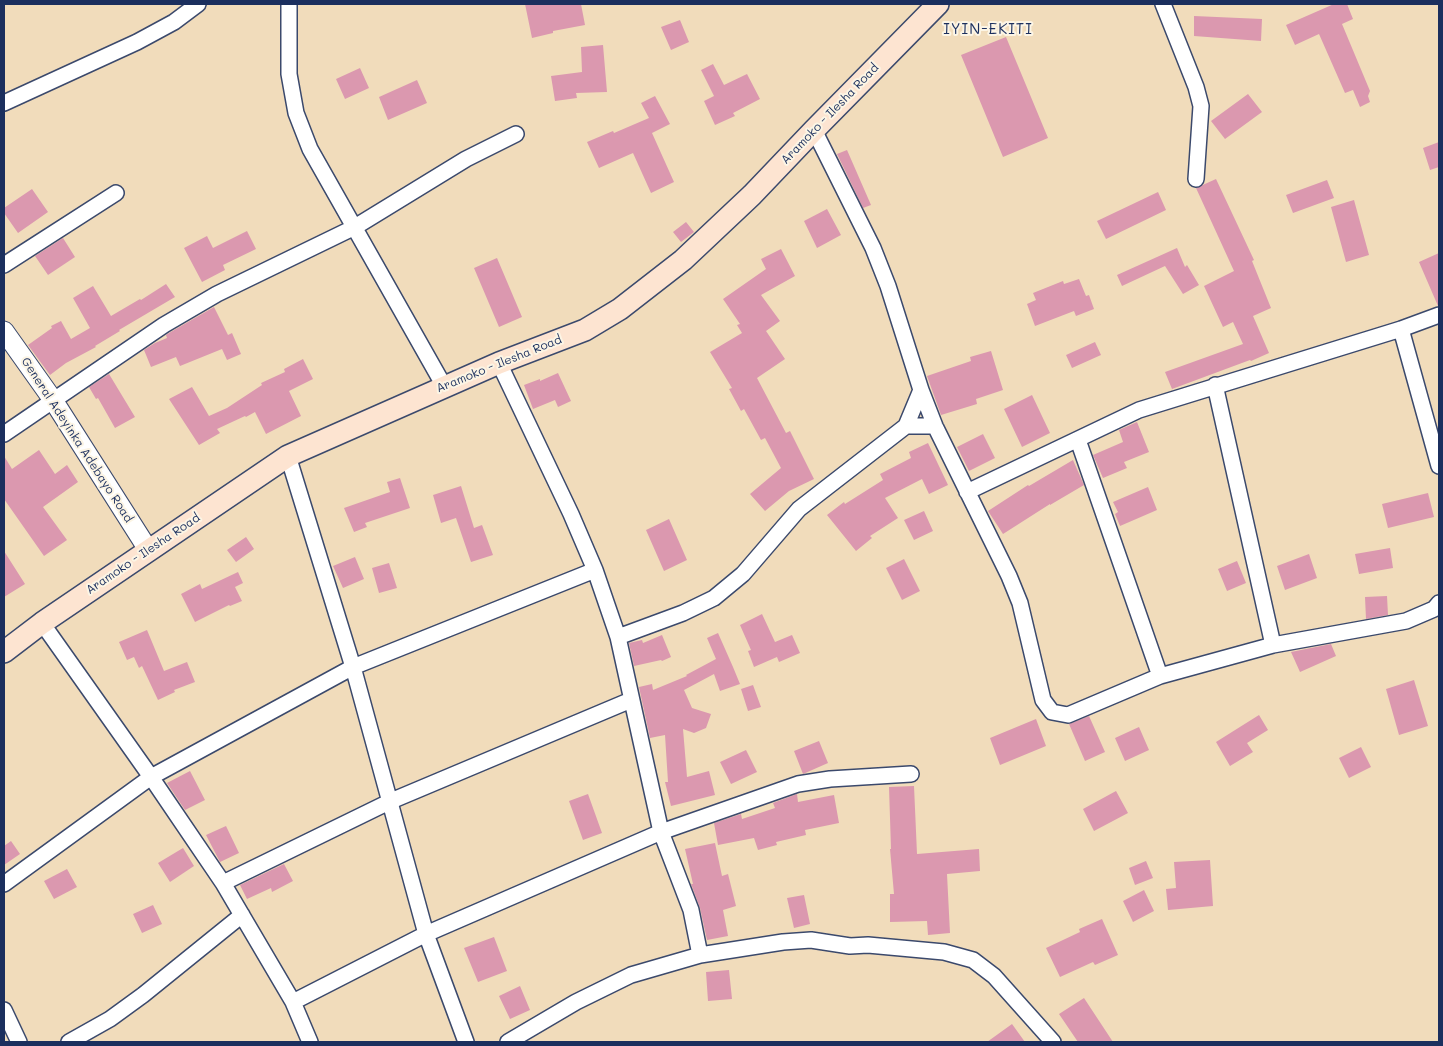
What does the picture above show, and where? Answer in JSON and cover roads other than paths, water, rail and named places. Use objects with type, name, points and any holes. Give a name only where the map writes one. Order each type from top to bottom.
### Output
[{"type":"main road","name":"Aramoko - Ilesha Road","points":[[4,652],[288,456],[444,386],[585,330],[620,309],[683,260],[752,195],[938,4]]},
{"type":"street","points":[[4,103],[137,42],[174,22],[198,4]]},
{"type":"street","points":[[289,4],[289,74],[296,113],[310,149],[444,386]]},
{"type":"street","points":[[1163,4],[1196,88],[1201,106],[1196,179]]},
{"type":"street","points":[[814,130],[873,248],[888,286],[921,390],[935,426],[1009,576],[1020,603],[1043,700],[1052,712],[1068,715],[1160,676],[1273,645],[1406,621],[1434,609],[1439,602]]},
{"type":"street","points":[[4,434],[164,325],[217,294],[355,227],[466,158],[516,134]]},
{"type":"street","points":[[4,265],[116,194]]},
{"type":"street","points":[[967,492],[1139,410],[1401,329],[1439,315]]},
{"type":"street","points":[[1401,329],[1439,466]]},
{"type":"street","name":"General Adeyinka Adebayo Road","points":[[4,330],[53,400],[149,551]]},
{"type":"street","points":[[499,363],[571,514],[595,570],[618,637],[661,832],[692,910],[700,955]]},
{"type":"street","points":[[1215,385],[1273,645]]},
{"type":"street","points":[[618,637],[683,614],[714,598],[743,574],[799,509],[906,426],[921,390]]},
{"type":"street","points":[[906,426],[935,426]]},
{"type":"street","points":[[1078,440],[1160,676]]},
{"type":"street","points":[[288,456],[353,667],[426,934],[466,1042]]},
{"type":"street","points":[[4,884],[151,777],[353,667],[595,570]]},
{"type":"street","points":[[42,624],[151,777],[223,883],[292,1002],[310,1042]]},
{"type":"street","points":[[223,883],[391,801],[631,700]]},
{"type":"street","points":[[292,1002],[426,934],[661,832],[798,784],[830,779],[911,774]]},
{"type":"street","points":[[74,1041],[110,1019],[143,995],[242,915]]},
{"type":"street","points":[[508,1042],[576,1002],[631,975],[700,955],[783,942],[811,940],[850,946],[944,952],[973,960],[994,976],[1053,1042]]},
{"type":"street","points":[[4,1010],[19,1042]]},
{"type":"district","name":"IYIN-EKITI","points":[[988,29]]}]
